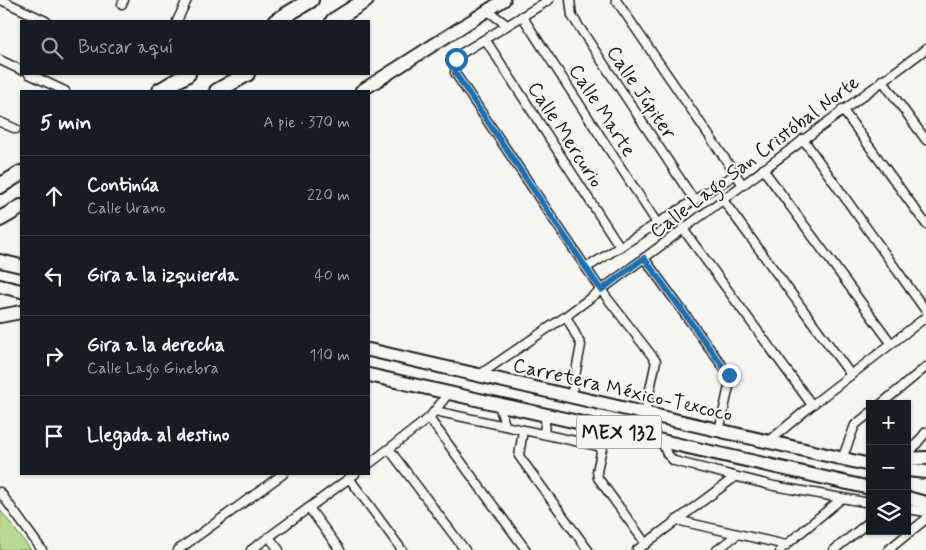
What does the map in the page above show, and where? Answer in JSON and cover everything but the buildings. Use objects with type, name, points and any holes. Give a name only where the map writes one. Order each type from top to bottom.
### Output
[{"type":"highway","points":[[278,20],[311,0]]},
{"type":"highway","points":[[335,20],[366,0]]},
{"type":"highway","points":[[161,90],[186,75]]},
{"type":"highway","points":[[219,90],[245,75]]},
{"type":"highway","points":[[0,186],[20,174]]},
{"type":"highway","points":[[0,219],[20,207]]},
{"type":"highway","points":[[0,261],[20,266]]},
{"type":"highway","points":[[0,286],[20,291]]},
{"type":"highway","points":[[0,316],[20,312]]},
{"type":"highway","name":"Carretera México-Texcoco","points":[[370,350],[866,464]]},
{"type":"highway","name":"MEX 132","points":[[370,375],[866,487]]},
{"type":"highway","points":[[911,458],[926,458]]},
{"type":"highway","points":[[911,470],[926,472]]},
{"type":"highway","points":[[911,492],[926,494]]},
{"type":"highway","points":[[911,499],[926,503]]},
{"type":"main road","points":[[363,90],[504,0]]},
{"type":"main road","points":[[0,316],[20,306]]},
{"type":"street","points":[[1,0],[44,20]]},
{"type":"street","points":[[177,20],[187,0]]},
{"type":"street","points":[[549,0],[456,59],[455,73],[601,290],[656,361],[645,413]]},
{"type":"street","name":"Calle Júpiter","points":[[570,0],[572,16],[694,200]]},
{"type":"street","points":[[616,0],[743,184]]},
{"type":"street","points":[[488,10],[507,25]]},
{"type":"street","name":"Calle Marte","points":[[522,16],[657,223]]},
{"type":"street","name":"Calle Mercurio","points":[[485,39],[620,247]]},
{"type":"street","name":"Calle Lago San Cristóbal Norte","points":[[478,375],[566,316],[842,109],[925,51]]},
{"type":"street","points":[[0,60],[20,70]]},
{"type":"street","points":[[31,75],[63,90]]},
{"type":"street","points":[[882,80],[926,140]]},
{"type":"street","points":[[842,109],[926,224]]},
{"type":"street","points":[[0,122],[16,129]]},
{"type":"street","points":[[803,139],[926,311]]},
{"type":"street","points":[[763,169],[891,344]]},
{"type":"street","name":"Calle Lago San Cristóbal Norte","points":[[586,268],[736,174]]},
{"type":"street","points":[[723,200],[851,374]]},
{"type":"street","points":[[683,229],[812,405]]},
{"type":"street","points":[[644,258],[729,375],[730,382],[719,431]]},
{"type":"street","points":[[566,316],[581,345],[570,397]]},
{"type":"street","points":[[768,442],[851,374],[926,317]]},
{"type":"street","points":[[886,400],[926,367]]},
{"type":"street","points":[[370,463],[429,418],[448,394]]},
{"type":"street","points":[[499,405],[505,425]]},
{"type":"street","points":[[435,411],[603,447]]},
{"type":"street","points":[[544,434],[546,416]]},
{"type":"street","points":[[842,459],[855,425],[866,416]]},
{"type":"street","points":[[429,418],[526,550]]},
{"type":"street","points":[[606,429],[597,471],[598,478],[646,544]]},
{"type":"street","points":[[523,430],[519,456],[588,550]]},
{"type":"street","points":[[911,453],[926,432]]},
{"type":"street","points":[[662,442],[667,454],[674,460],[735,477],[866,502]]},
{"type":"street","points":[[389,449],[464,550]]},
{"type":"street","points":[[178,550],[283,475]]},
{"type":"street","points":[[252,550],[352,476],[402,550]]},
{"type":"street","points":[[637,550],[735,477]]},
{"type":"street","points":[[0,492],[42,550]]},
{"type":"street","points":[[676,520],[738,534],[783,548],[842,499]]},
{"type":"street","points":[[309,508],[340,550]]},
{"type":"street","points":[[911,510],[926,512]]},
{"type":"street","points":[[888,550],[926,519]]},
{"type":"street","points":[[834,550],[866,524]]},
{"type":"street","points":[[717,550],[738,534]]},
{"type":"street","points":[[269,537],[279,550]]},
{"type":"green space","points":[[0,510],[31,550],[0,550]]},
{"type":"route","points":[[456,59],[455,73],[601,290],[644,258],[729,375]]}]
